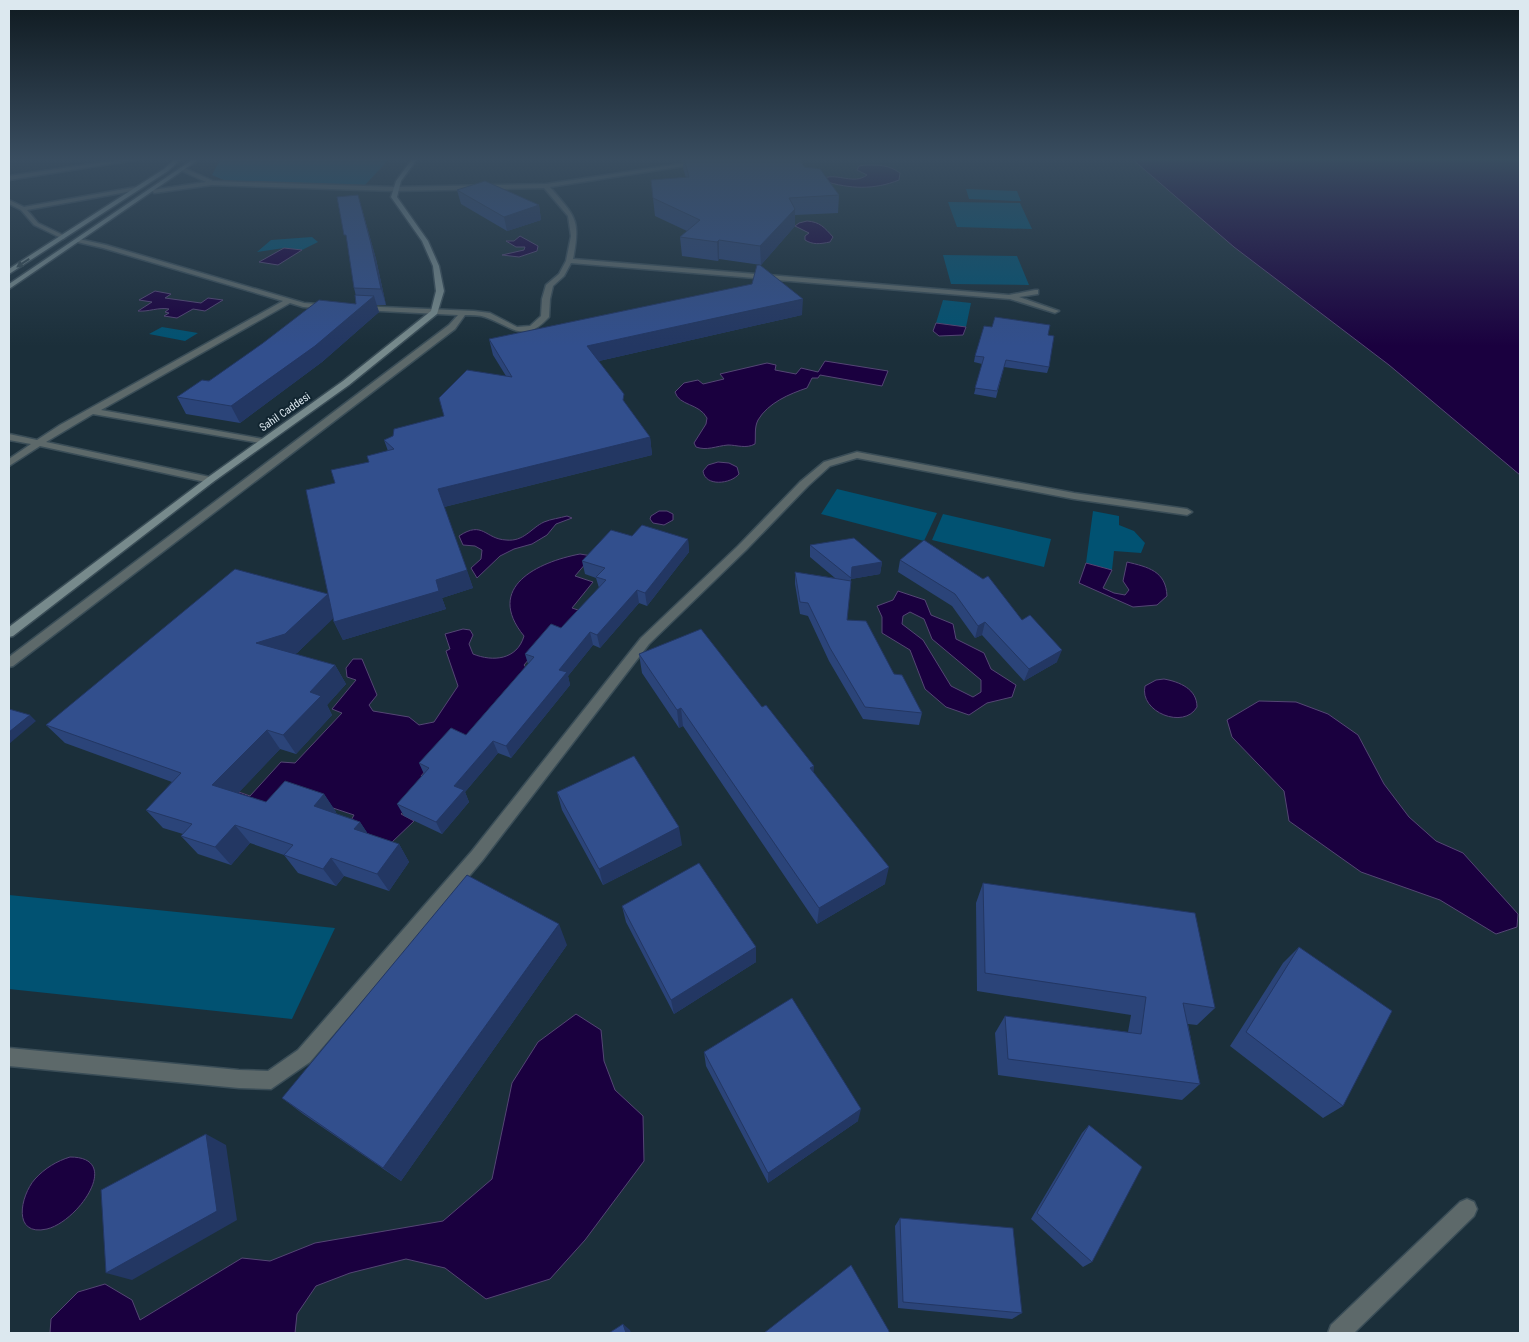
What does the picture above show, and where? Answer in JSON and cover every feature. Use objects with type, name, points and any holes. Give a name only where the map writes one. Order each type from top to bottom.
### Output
[{"type":"main road","points":[[9,272],[88,221]]},
{"type":"main road","points":[[9,287],[110,221]]},
{"type":"main road","points":[[411,221],[425,241],[436,266],[440,291],[434,312]]},
{"type":"main road","points":[[63,237],[79,241]]},
{"type":"main road","name":"Sahil Caddesi","points":[[9,633],[210,480],[353,378],[434,312]]},
{"type":"street","points":[[33,221],[36,224],[63,237]]},
{"type":"street","points":[[350,308],[487,315],[516,329],[532,328],[545,317],[546,299],[550,285],[562,275],[570,261],[574,236],[572,221]]},
{"type":"street","points":[[79,241],[104,246],[303,305],[340,307]]},
{"type":"street","points":[[570,261],[1009,297],[1054,311]]},
{"type":"street","points":[[1009,297],[1035,292]]},
{"type":"street","points":[[9,463],[93,411],[289,301]]},
{"type":"street","points":[[9,663],[452,327],[463,313]]},
{"type":"street","points":[[93,411],[262,442]]},
{"type":"street","points":[[9,437],[210,480]]},
{"type":"street","points":[[9,1057],[239,1079],[271,1080],[304,1056],[477,856],[645,641],[742,548],[804,484],[827,464],[857,455],[1064,494],[1187,512]]},
{"type":"street","points":[[1339,1333],[1467,1209]]},
{"type":"shaded area","points":[[807,221],[819,224],[824,228],[833,237],[830,242],[817,244],[805,240],[805,236],[809,233],[795,226]]},
{"type":"shaded area","points":[[955,221],[1028,221],[1032,229],[957,227]]},
{"type":"shaded area","points":[[1203,221],[1520,221],[1520,475],[1389,365],[1234,247]]},
{"type":"shaded area","points":[[520,236],[538,246],[537,251],[519,257],[502,255],[524,250],[525,247],[516,247],[506,241],[514,241]]},
{"type":"shaded area","points":[[312,237],[318,242],[302,250],[284,248],[257,252],[271,240]]},
{"type":"shaded area","points":[[284,248],[302,250],[278,265],[259,262]]},
{"type":"shaded area","points":[[943,255],[1017,256],[1029,285],[951,284]]},
{"type":"shaded area","points":[[155,291],[171,294],[165,298],[201,303],[208,298],[223,300],[205,311],[193,309],[177,318],[164,316],[169,313],[165,312],[169,309],[138,311],[152,302],[139,300]]},
{"type":"shaded area","points":[[943,300],[971,303],[966,327],[936,323]]},
{"type":"shaded area","points":[[936,323],[966,327],[963,335],[939,336],[933,331]]},
{"type":"shaded area","points":[[162,327],[198,333],[185,341],[149,334]]},
{"type":"shaded area","points":[[825,361],[888,371],[882,386],[820,375],[818,378],[812,378],[807,388],[779,400],[762,414],[756,426],[755,444],[745,447],[728,445],[708,448],[696,447],[694,443],[706,424],[707,418],[699,410],[677,397],[675,392],[684,383],[698,380],[703,384],[724,379],[720,374],[767,363],[776,365],[775,370],[796,374],[801,368],[818,372]]},
{"type":"shaded area","points":[[718,462],[729,463],[737,467],[739,474],[725,482],[708,480],[703,471],[708,465]]},
{"type":"shaded area","points":[[837,489],[937,513],[924,541],[821,514]]},
{"type":"shaded area","points":[[659,511],[667,511],[673,514],[673,520],[664,525],[653,523],[650,519],[651,516]]},
{"type":"shaded area","points":[[1093,511],[1119,516],[1119,525],[1134,531],[1145,543],[1141,553],[1114,551],[1112,570],[1086,563]]},
{"type":"shaded area","points":[[943,514],[1051,539],[1044,567],[932,540]]},
{"type":"shaded area","points":[[567,516],[572,518],[556,524],[547,535],[532,544],[514,549],[500,556],[477,578],[471,568],[481,559],[482,550],[475,546],[463,545],[459,536],[467,532],[479,530],[499,539],[518,539],[544,522]]},
{"type":"shaded area","points":[[580,554],[592,556],[575,576],[593,582],[572,608],[584,612],[564,636],[550,634],[524,665],[528,670],[469,741],[454,737],[421,776],[428,785],[401,814],[414,821],[391,843],[348,826],[354,815],[297,796],[273,819],[240,803],[236,791],[250,796],[281,762],[295,763],[342,713],[332,709],[356,680],[347,677],[346,668],[353,659],[362,659],[377,695],[369,705],[373,711],[409,717],[419,725],[434,722],[458,686],[446,651],[450,649],[445,634],[463,629],[470,630],[473,635],[469,644],[473,654],[481,657],[496,658],[510,654],[521,644],[524,636],[513,619],[510,604],[513,591],[521,580],[533,571],[548,563]]},
{"type":"shaded area","points":[[1127,562],[1149,568],[1159,576],[1166,588],[1167,596],[1157,605],[1133,607],[1079,583],[1086,563],[1112,570],[1103,588],[1125,595],[1129,590],[1123,581]]},
{"type":"shaded area","points":[[898,591],[925,600],[931,615],[953,624],[956,639],[984,653],[991,669],[1016,685],[1012,697],[987,703],[969,715],[946,707],[925,689],[910,650],[882,633],[882,617],[877,606],[893,600]],"holes":[[[910,612],[924,619],[932,639],[981,680],[981,692],[973,697],[951,686],[923,640],[902,624],[903,616]]]},
{"type":"shaded area","points":[[1164,679],[1181,684],[1191,691],[1197,707],[1191,714],[1183,717],[1164,715],[1155,710],[1149,703],[1145,695],[1145,686],[1156,680]]},
{"type":"shaded area","points":[[1259,701],[1296,702],[1328,714],[1358,735],[1384,784],[1409,817],[1436,841],[1463,853],[1518,914],[1517,927],[1496,934],[1440,900],[1361,872],[1289,821],[1284,791],[1232,737],[1227,720]]},
{"type":"shaded area","points":[[9,895],[335,928],[292,1019],[9,989]]},
{"type":"shaded area","points":[[576,1014],[601,1030],[604,1061],[615,1090],[643,1116],[644,1161],[585,1240],[550,1279],[486,1299],[445,1268],[406,1259],[350,1273],[316,1286],[297,1314],[295,1333],[50,1333],[51,1319],[78,1292],[105,1284],[132,1300],[140,1320],[242,1258],[270,1261],[315,1243],[443,1221],[492,1179],[512,1083],[538,1042]]},
{"type":"shaded area","points":[[70,1157],[86,1160],[93,1167],[94,1178],[90,1190],[72,1214],[59,1224],[47,1229],[36,1230],[28,1227],[22,1213],[23,1204],[30,1186],[47,1168]]},
{"type":"building","points":[[341,221],[365,221],[381,289],[354,288],[346,235],[344,235]]},
{"type":"building","points":[[699,221],[784,221],[760,246],[680,237]]},
{"type":"building","points":[[757,265],[760,265],[803,299],[587,346],[624,394],[623,400],[650,437],[438,489],[467,570],[436,580],[439,591],[334,622],[306,490],[335,483],[331,470],[369,462],[367,456],[394,449],[384,440],[393,436],[394,429],[444,416],[439,398],[467,370],[512,377],[489,339],[752,284]]},
{"type":"building","points":[[355,295],[374,296],[315,346],[231,406],[177,397],[202,380],[209,381],[319,300],[356,304]]},
{"type":"building","points":[[995,317],[1050,325],[1048,335],[1054,336],[1049,367],[1006,360],[997,391],[975,388],[984,357],[975,356],[984,326],[992,327]]},
{"type":"building","points":[[642,525],[688,539],[645,593],[637,590],[597,635],[590,632],[559,670],[567,672],[506,746],[493,741],[454,786],[464,790],[436,822],[397,804],[429,768],[419,763],[451,728],[466,735],[534,657],[525,654],[551,624],[561,628],[606,580],[596,577],[605,568],[582,561],[611,530],[632,536]]},
{"type":"building","points":[[854,538],[882,562],[852,567],[851,578],[810,545]]},
{"type":"building","points":[[924,540],[983,579],[988,576],[1022,620],[1030,615],[1062,650],[1029,669],[985,622],[978,626],[955,594],[900,560]]},
{"type":"building","points":[[235,569],[328,594],[285,634],[256,643],[335,665],[310,692],[321,696],[283,735],[267,730],[212,785],[266,802],[285,781],[324,794],[314,806],[360,822],[354,829],[399,844],[377,874],[331,858],[323,869],[284,855],[293,845],[235,825],[215,847],[181,836],[192,824],[146,810],[181,773],[46,725]]},
{"type":"building","points":[[795,572],[851,581],[847,620],[866,621],[894,674],[902,675],[922,713],[865,707],[830,648],[808,603],[800,602]]},
{"type":"building","points":[[701,629],[762,707],[766,705],[814,766],[810,768],[889,867],[819,908],[681,708],[677,710],[639,654]]},
{"type":"building","points":[[9,709],[30,715],[9,732]]},
{"type":"building","points":[[634,756],[679,827],[599,869],[557,792]]},
{"type":"building","points":[[699,863],[756,947],[671,1000],[622,906]]},
{"type":"building","points":[[467,875],[559,924],[383,1168],[282,1098]]},
{"type":"building","points":[[983,883],[1195,913],[1215,1008],[1183,1003],[1200,1084],[1008,1059],[1005,1016],[1141,1034],[1146,997],[985,973]]},
{"type":"building","points":[[1299,947],[1392,1011],[1343,1106],[1246,1032]]},
{"type":"building","points":[[792,998],[861,1109],[768,1173],[704,1052]]},
{"type":"building","points":[[1089,1125],[1142,1167],[1092,1262],[1037,1213]]},
{"type":"building","points":[[206,1134],[217,1211],[106,1273],[101,1190]]},
{"type":"building","points":[[900,1218],[1013,1228],[1022,1313],[903,1302]]},
{"type":"building","points":[[851,1265],[889,1333],[764,1333]]},
{"type":"building","points":[[623,1324],[626,1333],[609,1333]]}]
